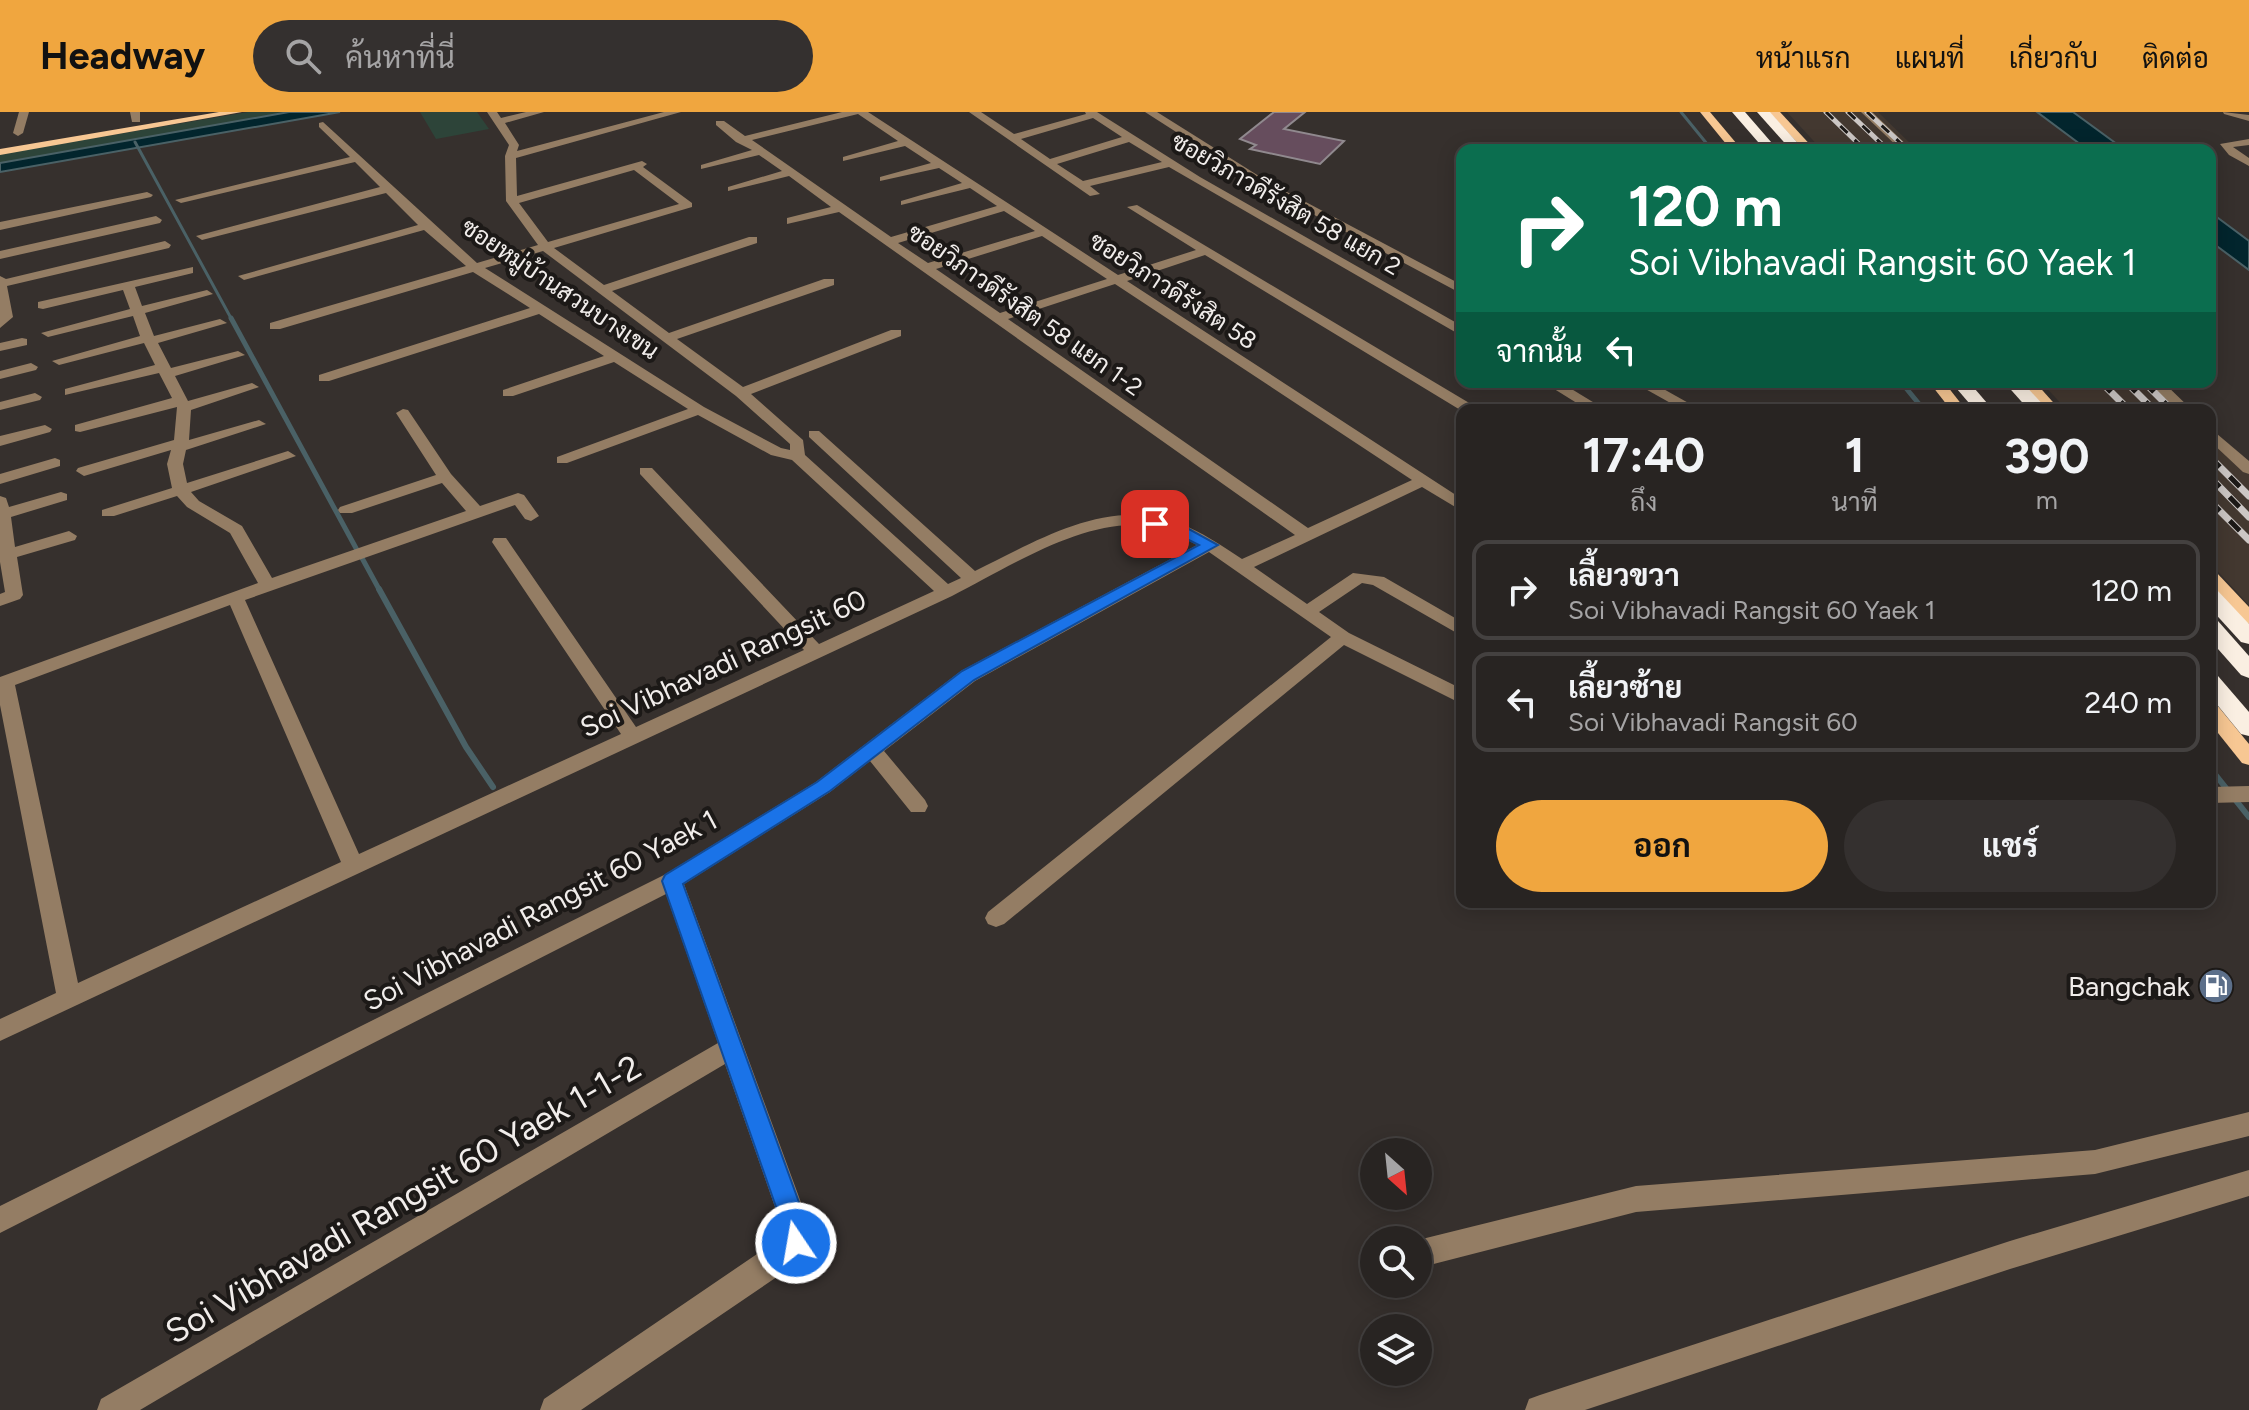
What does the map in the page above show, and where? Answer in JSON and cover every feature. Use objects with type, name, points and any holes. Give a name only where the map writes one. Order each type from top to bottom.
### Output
[{"type":"highway","points":[[1726,112],[1752,144]]},
{"type":"highway","points":[[1738,112],[1767,144]]},
{"type":"highway","points":[[1753,112],[1781,144]]},
{"type":"highway","points":[[1763,112],[1792,144]]},
{"type":"highway","points":[[1965,388],[1979,404]]},
{"type":"highway","points":[[1982,388],[1995,404]]},
{"type":"highway","points":[[1998,388],[2012,404]]},
{"type":"highway","points":[[2019,388],[2033,404]]},
{"type":"highway","points":[[2216,601],[2249,637]]},
{"type":"highway","points":[[2216,633],[2249,670]]},
{"type":"highway","points":[[2216,668],[2249,707]]},
{"type":"highway","points":[[2216,688],[2249,728]]},
{"type":"main road","points":[[0,150],[213,112]]},
{"type":"main road","points":[[0,150],[237,112]]},
{"type":"main road","points":[[1705,112],[1732,144]]},
{"type":"main road","points":[[1774,112],[1804,144]]},
{"type":"main road","points":[[1941,388],[1954,404]]},
{"type":"main road","points":[[2033,388],[2047,404]]},
{"type":"main road","points":[[2216,582],[2246,613]]},
{"type":"main road","points":[[2216,717],[2249,758]]},
{"type":"street","points":[[18,133],[24,112]]},
{"type":"street","points":[[495,117],[539,112]]},
{"type":"street","points":[[510,156],[676,112]]},
{"type":"street","points":[[740,140],[858,112]]},
{"type":"street","name":"ซอยวิภาวดีรังสิต 58","points":[[858,112],[1456,502]]},
{"type":"street","points":[[1150,112],[1266,185],[1456,287]]},
{"type":"street","points":[[1866,112],[1901,144]]},
{"type":"street","points":[[2228,112],[2249,118]]},
{"type":"street","points":[[981,113],[1094,194]]},
{"type":"street","points":[[1013,138],[1092,113]]},
{"type":"street","name":"ซอยวิภาวดีรังสิต 58 แยก 2","points":[[1092,113],[1171,163],[1456,329]]},
{"type":"street","name":"ซอยหมู่บ้านสวนบางเขน","points":[[495,117],[514,145],[510,156],[512,201],[545,247],[741,393],[798,443],[797,456]]},
{"type":"street","name":"ซอยวิภาวดีรังสิต 58 แยก 1-2","points":[[720,123],[740,140],[1305,534]]},
{"type":"street","name":"ซอยหมู่บ้านสวนบางเขน","points":[[323,125],[426,226],[474,267],[699,410],[776,452],[797,456],[946,592]]},
{"type":"street","points":[[1048,163],[1130,138]]},
{"type":"street","points":[[564,142],[575,148]]},
{"type":"street","points":[[847,159],[906,142]]},
{"type":"street","points":[[2249,142],[2225,144],[2249,163]]},
{"type":"street","points":[[705,167],[758,152]]},
{"type":"street","points":[[2233,153],[2249,153]]},
{"type":"street","points":[[181,200],[356,159]]},
{"type":"street","points":[[1081,185],[1171,163]]},
{"type":"street","points":[[884,179],[940,164]]},
{"type":"street","points":[[275,326],[688,205],[640,166],[512,201]]},
{"type":"street","points":[[732,189],[788,173]]},
{"type":"street","points":[[905,203],[972,184]]},
{"type":"street","points":[[202,236],[387,189]]},
{"type":"street","points":[[0,226],[147,195]]},
{"type":"street","points":[[888,242],[1006,207]]},
{"type":"street","points":[[1133,207],[1461,404]]},
{"type":"street","points":[[791,221],[839,208]]},
{"type":"street","points":[[0,255],[156,220]]},
{"type":"street","points":[[244,276],[426,226]]},
{"type":"street","points":[[925,268],[1044,232]]},
{"type":"street","points":[[602,290],[753,240]]},
{"type":"street","points":[[0,324],[6,317],[1,288],[165,245]]},
{"type":"street","points":[[999,318],[1206,251]]},
{"type":"street","points":[[43,305],[189,270]]},
{"type":"street","points":[[666,338],[829,282]]},
{"type":"street","points":[[128,285],[149,340],[182,404],[175,464],[180,490],[193,504],[236,530],[268,585]]},
{"type":"street","points":[[48,333],[207,294]]},
{"type":"street","points":[[324,378],[542,309]]},
{"type":"street","points":[[59,361],[220,323]]},
{"type":"street","points":[[741,393],[896,333]]},
{"type":"street","points":[[0,347],[22,342]]},
{"type":"street","points":[[70,392],[238,355]]},
{"type":"street","points":[[508,393],[617,356]]},
{"type":"street","points":[[0,375],[31,367]]},
{"type":"street","points":[[80,428],[252,387]]},
{"type":"street","points":[[1560,388],[1588,404]]},
{"type":"street","points":[[1652,388],[1682,404]]},
{"type":"street","points":[[2161,388],[2179,404]]},
{"type":"street","points":[[0,406],[35,397]]},
{"type":"street","points":[[562,460],[699,410]]},
{"type":"street","points":[[403,413],[445,477],[477,513]]},
{"type":"street","points":[[84,471],[259,424]]},
{"type":"street","points":[[0,441],[45,429]]},
{"type":"street","points":[[814,434],[973,579]]},
{"type":"street","points":[[2216,439],[2249,469]]},
{"type":"street","points":[[108,513],[288,456]]},
{"type":"street","points":[[0,479],[55,463]]},
{"type":"street","points":[[646,471],[815,651]]},
{"type":"street","points":[[346,510],[445,477]]},
{"type":"street","points":[[1242,566],[1422,481]]},
{"type":"street","points":[[0,600],[14,595],[4,556],[1,510],[61,497]]},
{"type":"street","points":[[69,998],[2,683],[268,585],[518,498],[531,516]]},
{"type":"street","name":"Soi Vibhavadi Rangsit 60","points":[[0,1030],[1067,533],[1102,523],[1138,521],[1172,526],[1210,545],[1343,637],[1456,694]]},
{"type":"street","points":[[4,556],[69,536]]},
{"type":"street","points":[[500,542],[632,736]]},
{"type":"street","name":"Soi Vibhavadi Rangsit 60 Yaek 1","points":[[0,1220],[672,881],[823,787],[968,676],[1210,545]]},
{"type":"street","points":[[1306,613],[1353,579],[1366,577],[1456,626]]},
{"type":"street","points":[[235,597],[353,865]]},
{"type":"street","points":[[996,918],[1343,637]]},
{"type":"street","points":[[872,750],[918,806]]},
{"type":"street","points":[[2216,794],[2248,794]]},
{"type":"street","points":[[555,1410],[783,1256],[796,1243],[796,1227],[672,881]]},
{"type":"street","name":"Soi Vibhavadi Rangsit 60 Yaek 1-1-2","points":[[112,1410],[730,1049]]},
{"type":"street","points":[[1432,1250],[1636,1199],[2095,1162],[2249,1124]]},
{"type":"street","points":[[1540,1410],[2010,1255],[2249,1183]]},
{"type":"shaded area","points":[[1787,112],[1878,112],[1911,144],[1816,144]]},
{"type":"shaded area","points":[[2047,388],[2162,388],[2179,404],[2061,404]]},
{"type":"shaded area","points":[[2216,440],[2249,472],[2249,605],[2216,569]]},
{"type":"green space","points":[[248,112],[289,112],[0,163],[0,154]]},
{"type":"green space","points":[[420,112],[477,112],[489,129],[436,139]]},
{"type":"water","points":[[289,112],[340,112],[0,172],[0,163]]},
{"type":"water","points":[[2037,112],[2073,112],[2117,144],[2080,144]]},
{"type":"water","points":[[2216,216],[2249,241],[2249,270],[2216,245]]},
{"type":"building","points":[[1274,112],[1305,112],[1284,129],[1344,141],[1320,164],[1250,149],[1256,145],[1240,139]]},
{"type":"waterway","points":[[1681,112],[1707,144]]},
{"type":"waterway","points":[[135,142],[232,320]]},
{"type":"waterway","points":[[231,318],[357,550]]},
{"type":"waterway","points":[[1906,388],[1919,404]]},
{"type":"waterway","points":[[362,558],[380,591]]},
{"type":"waterway","points":[[379,589],[466,747],[493,787]]},
{"type":"waterway","points":[[2216,776],[2249,817]]},
{"type":"railway","points":[[1826,112],[1859,144]]},
{"type":"railway","points":[[1848,112],[1882,144]]},
{"type":"railway","points":[[1867,112],[1902,144]]},
{"type":"railway","points":[[2107,388],[2123,404]]},
{"type":"railway","points":[[2132,388],[2148,404]]},
{"type":"railway","points":[[2150,388],[2166,404]]},
{"type":"railway","points":[[2216,463],[2249,496]]},
{"type":"railway","points":[[2216,483],[2249,517]]},
{"type":"railway","points":[[2216,507],[2249,540]]},
{"type":"place","name":"Bangchak","points":[[2216,986]]},
{"type":"route","points":[[796,1243],[796,1227],[672,881],[823,787],[968,676],[1210,545],[1172,526],[1155,524]]}]
